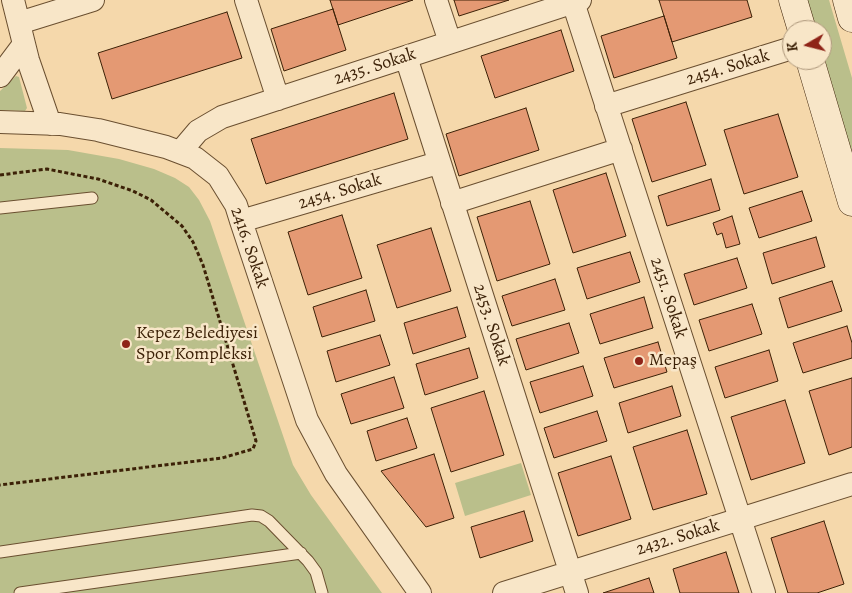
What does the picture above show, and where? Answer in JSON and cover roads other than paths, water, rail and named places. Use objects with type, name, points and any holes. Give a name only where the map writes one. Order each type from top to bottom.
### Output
[{"type":"main road","points":[[793,0],[799,20]]},
{"type":"main road","points":[[847,0],[852,18]]},
{"type":"main road","points":[[813,70],[852,202]]},
{"type":"street","points":[[13,0],[21,34],[50,124]]},
{"type":"street","points":[[0,76],[21,34],[93,0]]},
{"type":"street","points":[[246,0],[278,99]]},
{"type":"street","points":[[436,0],[450,42]]},
{"type":"street","name":"2435. Sokak","points":[[181,151],[189,139],[210,122],[576,1]]},
{"type":"street","name":"2451. Sokak","points":[[576,1],[606,106],[764,593]]},
{"type":"street","name":"2454. Sokak","points":[[606,106],[782,51]]},
{"type":"street","name":"2453. Sokak","points":[[406,57],[438,163],[574,583]]},
{"type":"street","name":"2416. Sokak","points":[[0,122],[50,124],[98,130],[181,151],[207,165],[218,176],[236,205],[307,420],[336,474],[420,593]]},
{"type":"street","points":[[452,203],[621,149]]},
{"type":"street","name":"2454. Sokak","points":[[241,221],[438,163]]},
{"type":"street","name":"2432. Sokak","points":[[504,593],[574,583],[740,519],[852,484]]},
{"type":"lane","points":[[0,208],[92,198]]},
{"type":"lane","points":[[0,552],[252,515],[261,516],[269,521],[316,572],[322,593]]},
{"type":"lane","points":[[20,593],[300,553]]},
{"type":"place","name":"Kepez Belediyesi Spor Kompleksi","points":[[126,344]]},
{"type":"place","name":"Mepaş","points":[[639,361]]}]
